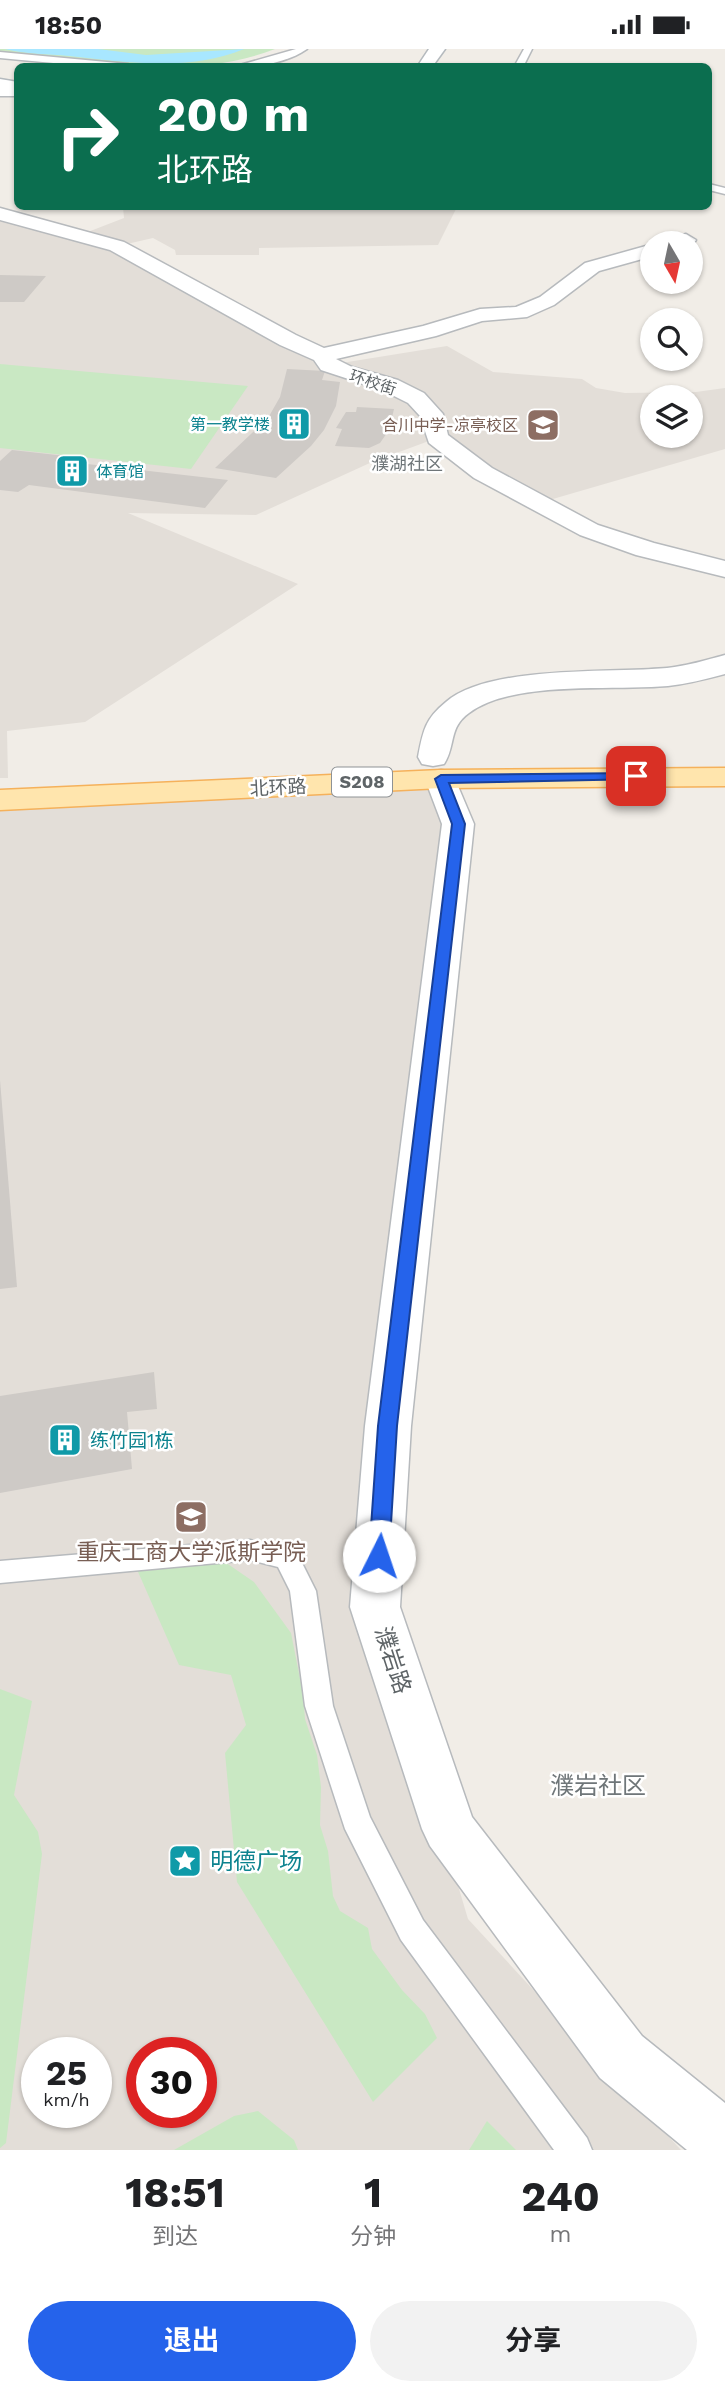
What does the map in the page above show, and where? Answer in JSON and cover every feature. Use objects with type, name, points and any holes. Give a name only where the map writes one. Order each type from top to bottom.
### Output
[{"type":"main road","name":"北环路","points":[[0,778],[437,768],[725,755]]},
{"type":"main road","name":"北环路","points":[[0,800],[437,768],[725,777]]},
{"type":"street","points":[[427,63],[438,49]]},
{"type":"street","name":"环校街","points":[[0,214],[117,246],[288,340],[322,355],[329,365],[390,385],[416,398],[431,414],[437,438],[483,473],[600,534],[645,549],[725,569]]},
{"type":"street","points":[[322,355],[428,331],[481,315],[520,313],[547,301],[592,267],[640,254]]},
{"type":"street","points":[[437,768],[432,739],[444,718],[473,697],[557,681],[667,677],[725,664]]},
{"type":"street","name":"濮岩路","points":[[437,768],[458,824],[388,1426],[375,1608],[449,1829],[621,2057],[725,2142]]},
{"type":"lane","points":[[256,63],[284,57],[303,49]]},
{"type":"lane","points":[[0,55],[85,63]]},
{"type":"lane","points":[[0,1571],[250,1550],[287,1558],[303,1591],[319,1706],[356,1820],[412,1930],[575,2150]]},
{"type":"shaded area","points":[[123,210],[456,210],[438,245],[259,248],[259,255],[176,255],[175,250],[153,238],[118,246],[329,365],[447,346],[493,372],[582,379],[596,388],[640,393],[640,448],[703,448],[703,391],[725,388],[725,449],[539,503],[437,438],[372,462],[256,515],[128,513],[298,584],[85,722],[7,731],[8,778],[0,778],[0,214],[80,235],[124,218]]},
{"type":"shaded area","name":"重庆工商大学派斯学院","points":[[441,779],[458,824],[375,1608],[468,1919],[681,2150],[0,2150],[0,807]]},
{"type":"green space","points":[[0,49],[275,49],[219,63],[95,63],[0,53]]},
{"type":"green space","points":[[0,364],[248,386],[191,469],[0,448]]},
{"type":"green space","points":[[222,1560],[254,1582],[291,1633],[305,1719],[317,1755],[321,1787],[320,1825],[328,1851],[333,1896],[340,1911],[368,1928],[372,1949],[402,1990],[425,2014],[437,2038],[373,2102],[237,1882],[225,1753],[246,1725],[231,1675],[179,1665],[135,1565]]},
{"type":"green space","points":[[0,1689],[32,1701],[14,1795],[38,1832],[42,1854],[6,2143],[0,2148]]},
{"type":"green space","points":[[258,2111],[294,2140],[298,2150],[174,2150],[234,2116]]},
{"type":"green space","points":[[487,2121],[516,2150],[469,2150]]},
{"type":"water","points":[[5,49],[98,49],[146,55],[244,49],[202,61],[158,63],[113,61]]},
{"type":"building","points":[[0,275],[46,276],[24,302],[0,302]]},
{"type":"building","name":"第一教学楼","points":[[287,369],[325,371],[322,380],[340,382],[336,406],[324,430],[311,446],[276,478],[215,468],[268,418],[280,397]]},
{"type":"building","points":[[357,407],[394,409],[389,430],[380,443],[369,448],[335,446],[342,429],[336,428],[346,412],[356,412]]},
{"type":"building","name":"体育馆","points":[[12,450],[66,456],[61,461],[228,480],[205,508],[29,485],[18,492],[0,490],[0,461]]},
{"type":"building","points":[[0,1080],[17,1287],[0,1289]]},
{"type":"building","name":"练竹园1栋","points":[[154,1372],[157,1409],[127,1412],[132,1469],[0,1493],[0,1396]]},
{"type":"place","name":"第一教学楼","points":[[294,424]]},
{"type":"place","name":"合川中学-凉亭校区","points":[[543,425]]},
{"type":"place","name":"体育馆","points":[[72,471]]},
{"type":"place","name":"练竹园1栋","points":[[65,1440]]},
{"type":"place","name":"重庆工商大学派斯学院","points":[[191,1517]]},
{"type":"place","name":"明德广场","points":[[185,1861]]},
{"type":"district","name":"濮湖社区","points":[[407,464]]},
{"type":"district","name":"濮岩社区","points":[[598,1786]]},
{"type":"route","points":[[379,1556],[388,1426],[458,824],[441,779],[636,776]]}]
